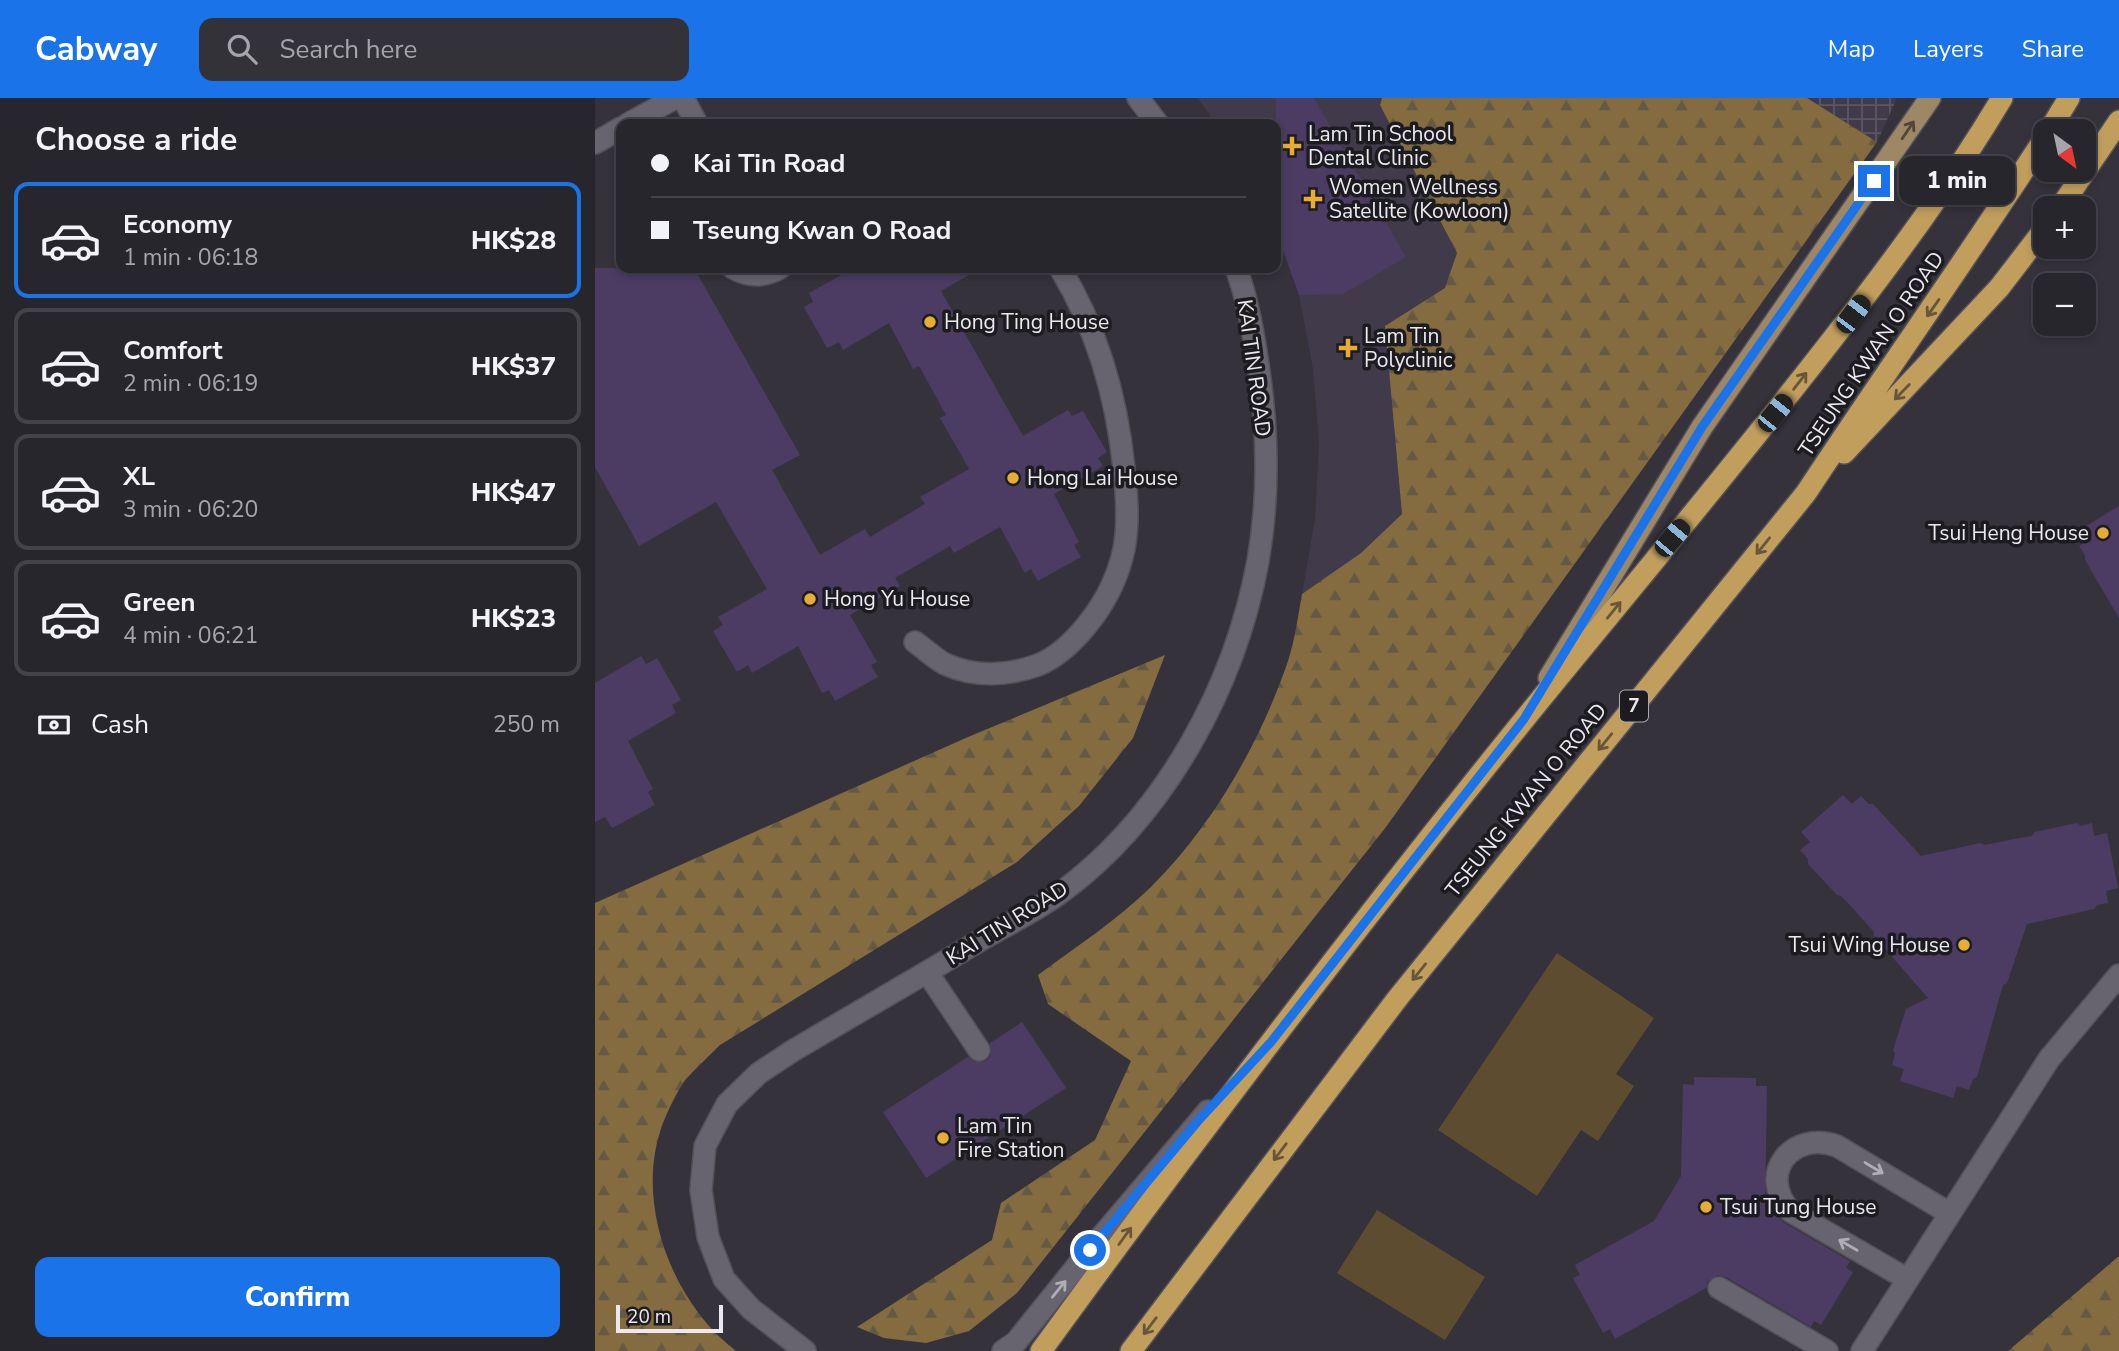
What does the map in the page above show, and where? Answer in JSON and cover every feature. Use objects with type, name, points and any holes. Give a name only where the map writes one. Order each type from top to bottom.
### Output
[{"type":"highway","name":"TSEUNG KWAN O ROAD","points":[[1041,1351],[1271,1042],[1524,719],[1791,393],[1891,263],[1963,161],[2002,98]]},
{"type":"highway","points":[[2056,119],[2069,98]]},
{"type":"highway","points":[[2068,196],[2119,121]]},
{"type":"highway","name":"TSEUNG KWAN O ROAD","points":[[1131,1351],[1397,999],[1806,493],[1971,252],[2033,156]]},
{"type":"highway","points":[[1806,493],[1948,345],[1999,288],[2033,244]]},
{"type":"main road","name":"TSEUNG KWAN O ROAD","points":[[1524,719],[1702,427],[1930,98]]},
{"type":"street","points":[[637,119],[675,98]]},
{"type":"street","points":[[683,98],[694,119]]},
{"type":"street","points":[[1138,98],[1154,119]]},
{"type":"street","points":[[595,143],[616,131]]},
{"type":"street","points":[[743,273],[758,276],[772,273]]},
{"type":"street","points":[[915,642],[944,663],[979,674],[1016,673],[1050,660],[1076,638],[1097,612],[1114,582],[1124,549],[1128,515],[1120,428],[1090,327],[1063,273]]},
{"type":"street","name":"KAI TIN ROAD","points":[[806,1351],[751,1309],[725,1279],[708,1237],[701,1190],[705,1146],[727,1104],[759,1073],[1063,891],[1124,836],[1171,775],[1210,708],[1239,636],[1258,561],[1266,484],[1265,409],[1256,348],[1238,273]]},
{"type":"street","points":[[927,972],[979,1050]]},
{"type":"street","points":[[1862,1351],[2049,1059],[2119,975]]},
{"type":"street","points":[[1003,1351],[1016,1342],[1198,1121],[1271,1042]]},
{"type":"street","points":[[1907,1279],[1790,1211],[1777,1190],[1780,1164],[1788,1153],[1799,1146],[1812,1141],[1825,1141],[1949,1213]]},
{"type":"street","points":[[1719,1288],[1827,1351]]},
{"type":"shaded area","name":"Lam Tin Polyclinic","points":[[1198,98],[1382,98],[1380,105],[1457,253],[1446,288],[1385,326],[1402,514],[1361,553],[1302,594],[1315,519],[1319,444],[1313,369],[1299,295],[1281,244],[1281,119],[1213,119]]},
{"type":"shaded area","points":[[1807,98],[1897,98],[1877,142]]},
{"type":"shaded area","points":[[1557,953],[1654,1018],[1616,1074],[1634,1086],[1598,1141],[1581,1130],[1537,1196],[1438,1130]]},
{"type":"shaded area","points":[[1377,1210],[1485,1277],[1445,1340],[1337,1273]]},
{"type":"green space","points":[[1382,98],[1807,98],[1877,142],[1386,827],[1017,1293],[969,1331],[926,1343],[884,1338],[857,1327],[992,1240],[1001,1203],[1095,1140],[1131,1061],[1048,1004],[1038,975],[1138,899],[1174,863],[1195,837],[1249,752],[1277,692],[1290,653],[1302,594],[1361,553],[1402,514],[1385,326],[1445,288],[1457,253],[1380,105]]},
{"type":"green space","points":[[1165,655],[1133,738],[1079,806],[1017,862],[720,1045],[683,1084],[662,1126],[654,1161],[653,1192],[657,1222],[678,1281],[714,1331],[736,1351],[595,1351],[595,903],[968,737]]},
{"type":"green space","points":[[2119,1256],[2119,1351],[2008,1351]]},
{"type":"building","points":[[1276,98],[1314,98],[1406,257],[1343,294],[1299,295],[1281,244],[1281,119],[1276,119]]},
{"type":"building","points":[[595,268],[616,268],[616,273],[697,273],[800,455],[772,470],[820,555],[865,529],[870,537],[925,504],[920,497],[969,469],[940,418],[946,415],[919,366],[913,369],[889,323],[843,350],[839,342],[827,348],[804,307],[813,302],[809,293],[845,273],[972,273],[941,291],[1023,436],[1068,410],[1072,416],[1083,411],[1107,452],[1098,458],[1103,466],[1054,494],[1079,542],[1074,545],[1081,557],[1038,581],[1031,569],[1025,573],[1000,527],[954,553],[950,546],[895,578],[900,586],[850,615],[877,662],[871,665],[878,677],[835,701],[829,690],[822,693],[798,646],[752,673],[748,665],[737,672],[713,631],[723,625],[718,617],[767,589],[716,502],[639,546],[595,467]]},
{"type":"building","name":"Tsui Heng House","points":[[2119,506],[2119,618],[2079,546],[2090,539],[2083,528]]},
{"type":"building","points":[[641,656],[646,664],[657,658],[681,700],[672,705],[676,713],[628,741],[653,789],[648,792],[655,805],[612,828],[605,817],[595,822],[595,683]]},
{"type":"building","name":"Tsui Wing House","points":[[1843,795],[1852,804],[1861,796],[1869,804],[1873,804],[1921,856],[1980,843],[1985,845],[2032,836],[2035,832],[2077,823],[2081,826],[2092,823],[2094,836],[2107,833],[2118,888],[2106,891],[2108,903],[2097,905],[2094,909],[2027,924],[2007,983],[2003,985],[1977,1077],[1973,1079],[1969,1090],[1957,1086],[1953,1098],[1900,1081],[1904,1069],[1892,1065],[1895,1054],[1893,1050],[1906,1009],[1928,998],[1849,904],[1808,864],[1808,859],[1800,850],[1810,842],[1801,832]]},
{"type":"building","points":[[1022,1022],[1066,1088],[926,1178],[883,1112],[968,1057],[974,1062],[986,1061],[991,1055],[990,1043]]},
{"type":"building","name":"Tsui Tung House","points":[[1694,1077],[1756,1078],[1756,1086],[1767,1086],[1765,1207],[1776,1213],[1783,1222],[1850,1261],[1846,1268],[1853,1272],[1821,1325],[1814,1321],[1811,1327],[1726,1277],[1718,1275],[1708,1281],[1706,1288],[1615,1339],[1610,1329],[1603,1333],[1573,1278],[1580,1275],[1575,1265],[1654,1221],[1671,1193],[1681,1176],[1683,1084],[1694,1085]]},
{"type":"place","name":"Lam Tin School Dental Clinic","points":[[1292,146]]},
{"type":"place","name":"Women Wellness Satellite (Kowloon)","points":[[1313,199]]},
{"type":"place","name":"Hong Ting House","points":[[930,322]]},
{"type":"place","name":"Lam Tin Polyclinic","points":[[1348,348]]},
{"type":"place","name":"Hong Lai House","points":[[1013,478]]},
{"type":"place","name":"Tsui Heng House","points":[[2103,533]]},
{"type":"place","name":"Hong Yu House","points":[[810,599]]},
{"type":"place","name":"Tsui Wing House","points":[[1964,945]]},
{"type":"place","name":"Lam Tin Fire Station","points":[[943,1138]]},
{"type":"place","name":"Tsui Tung House","points":[[1706,1207]]},
{"type":"route","points":[[1090,1250],[1198,1121],[1271,1042],[1524,719],[1702,427],[1874,181]]}]
